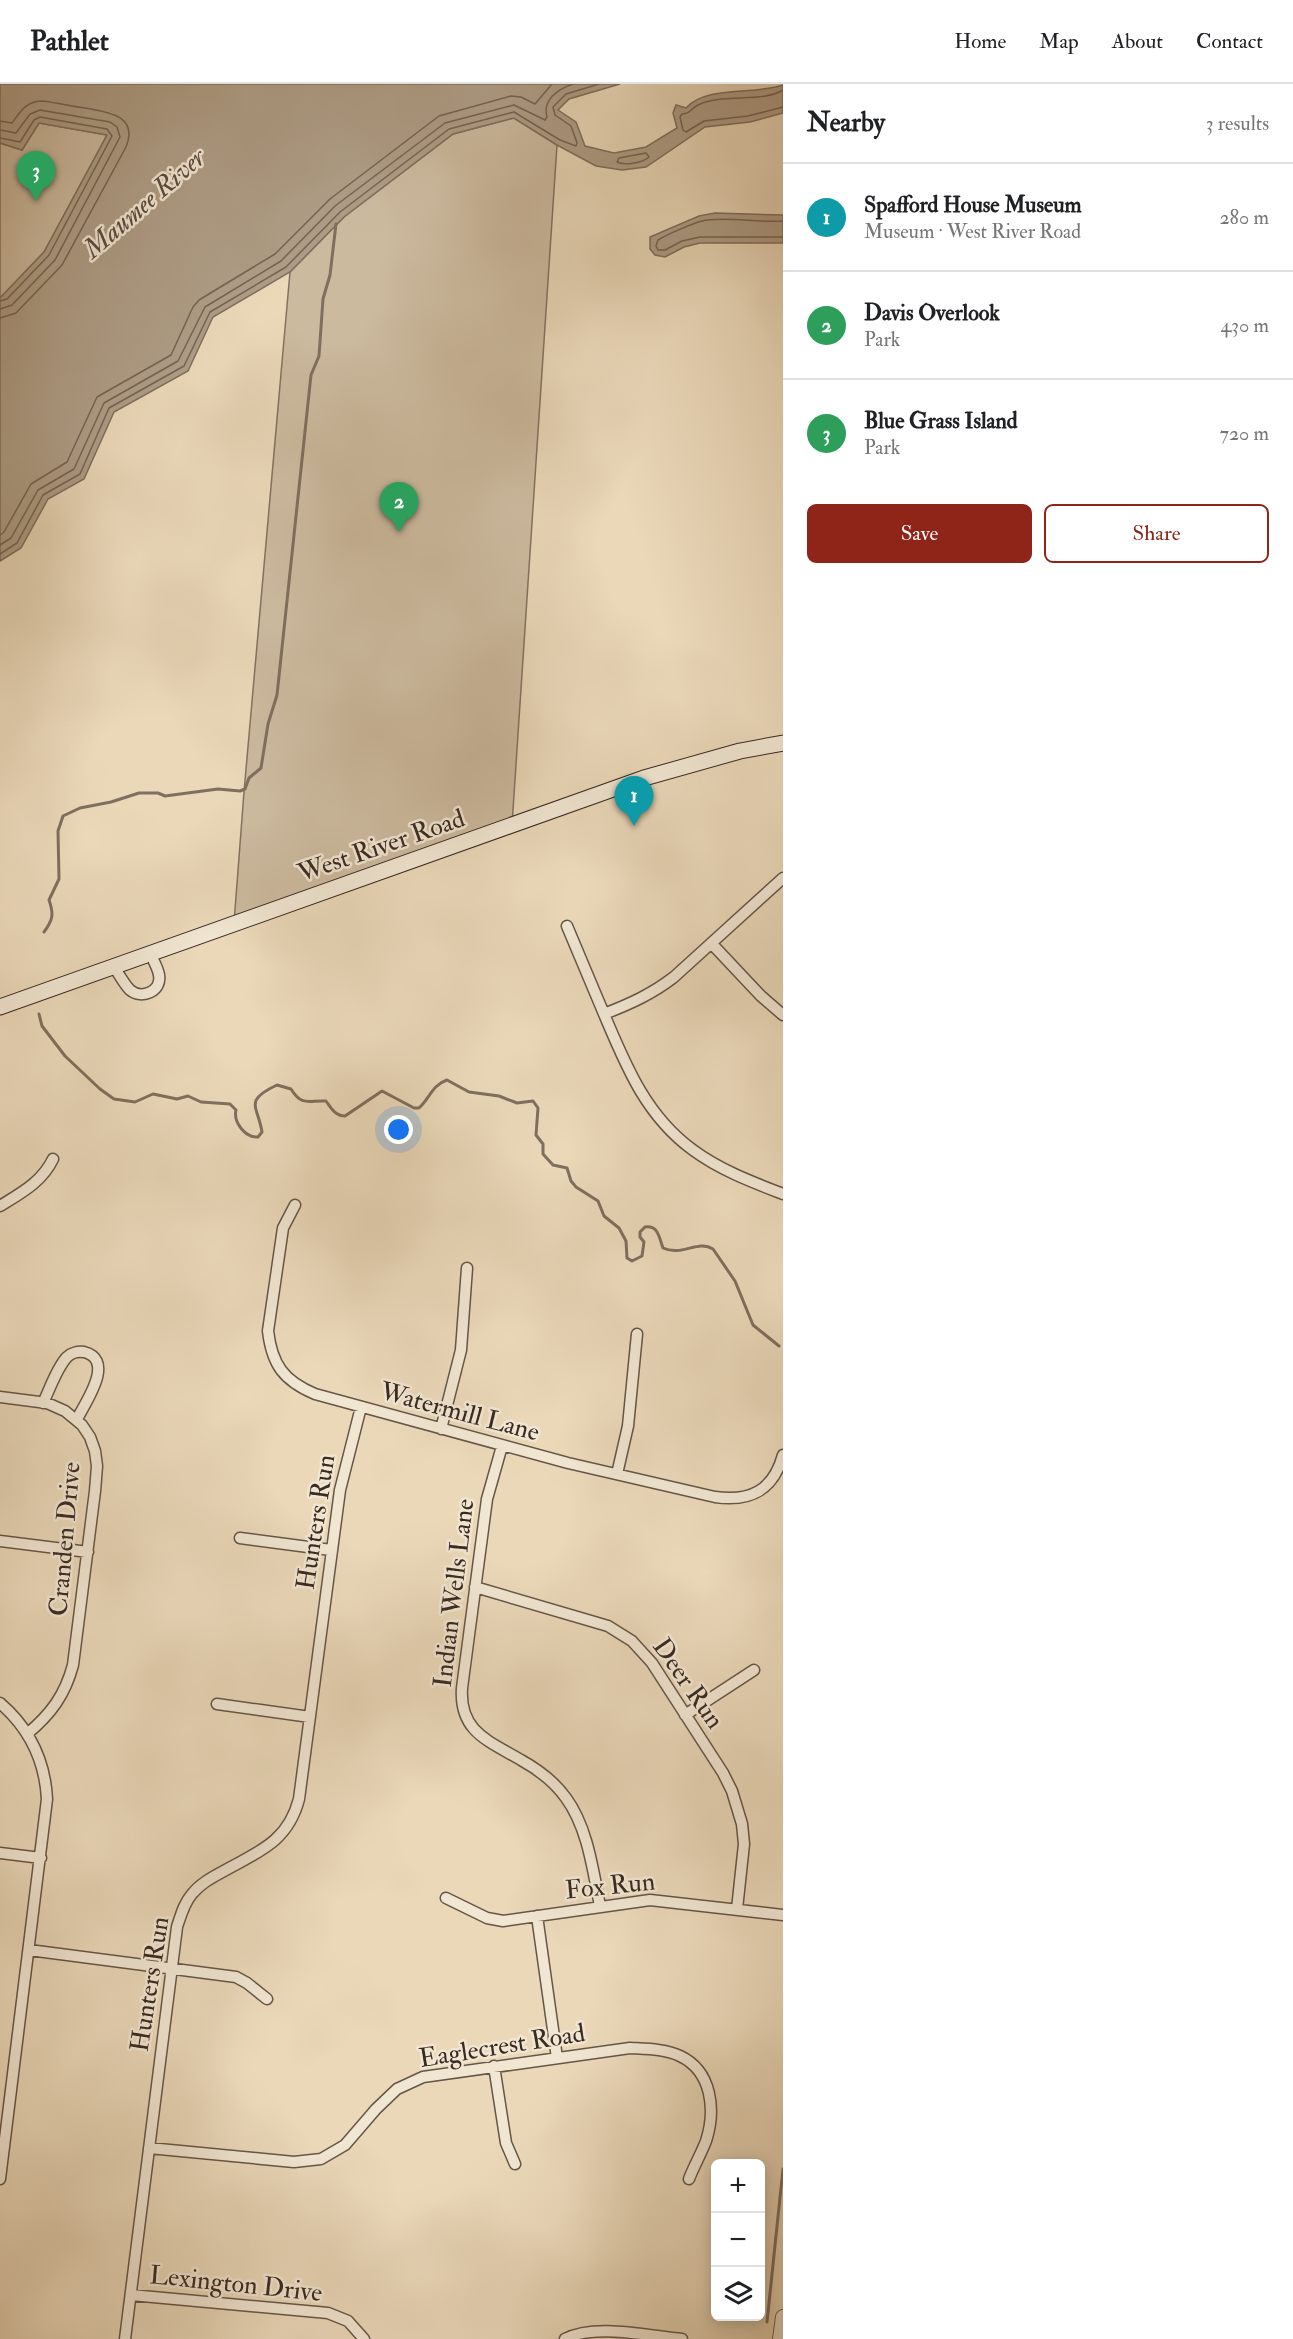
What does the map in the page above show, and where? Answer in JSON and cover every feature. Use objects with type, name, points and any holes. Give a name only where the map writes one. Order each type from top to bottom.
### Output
[{"type":"main road","name":"West River Road","points":[[0,1007],[644,778],[740,751],[783,743]]},
{"type":"street","points":[[604,1014],[658,990],[783,878]]},
{"type":"street","points":[[567,926],[637,1087],[661,1121],[676,1137],[710,1161],[783,1194]]},
{"type":"street","points":[[712,944],[760,996],[783,1015]]},
{"type":"street","points":[[114,967],[131,991],[137,994],[151,993],[159,982],[159,975],[150,953]]},
{"type":"street","points":[[0,1206],[39,1180],[48,1171],[53,1160]]},
{"type":"street","name":"Watermill Lane","points":[[295,1205],[283,1228],[268,1331],[272,1353],[280,1370],[296,1386],[315,1394],[501,1446],[715,1497],[736,1499],[757,1492],[777,1473],[783,1455]]},
{"type":"street","points":[[441,1429],[461,1350],[467,1268]]},
{"type":"street","points":[[617,1474],[628,1426],[637,1334]]},
{"type":"street","points":[[0,1397],[59,1407],[77,1419],[98,1372],[95,1359],[87,1352],[79,1351],[67,1357],[43,1403]]},
{"type":"street","name":"Hunters Run","points":[[125,2339],[179,1920],[184,1905],[193,1892],[210,1879],[276,1840],[293,1819],[300,1799],[340,1490],[361,1407]]},
{"type":"street","name":"Cranden Drive","points":[[27,1734],[57,1705],[69,1679],[77,1637],[97,1458],[90,1437],[77,1419]]},
{"type":"street","name":"Indian Wells Lane","points":[[501,1446],[487,1499],[462,1688],[462,1703],[473,1729],[484,1739],[539,1770],[568,1800],[585,1838],[600,1906]]},
{"type":"street","points":[[240,1538],[331,1550]]},
{"type":"street","points":[[0,1540],[88,1552]]},
{"type":"street","name":"Deer Run","points":[[475,1587],[608,1626],[621,1633],[643,1652],[723,1773],[737,1804],[744,1844],[737,1909]]},
{"type":"street","points":[[686,1715],[753,1670]]},
{"type":"street","points":[[0,1703],[27,1734],[37,1753],[47,1799],[0,2179]]},
{"type":"street","points":[[217,1704],[310,1717]]},
{"type":"street","points":[[0,1853],[41,1858]]},
{"type":"street","name":"Fox Run","points":[[446,1898],[495,1920],[650,1900],[783,1915]]},
{"type":"street","points":[[537,1916],[556,2058]]},
{"type":"street","points":[[29,1950],[236,1977],[267,1999]]},
{"type":"street","name":"Eaglecrest Road","points":[[149,2148],[294,2162],[321,2159],[345,2145],[386,2098],[410,2082],[437,2074],[494,2066],[630,2048],[652,2049],[674,2053],[693,2064],[709,2088],[710,2111],[705,2141],[689,2179]]},
{"type":"street","points":[[494,2066],[506,2144],[515,2164]]},
{"type":"street","name":"Lexington Drive","points":[[130,2295],[328,2313],[348,2321],[364,2339]]},
{"type":"street","points":[[780,2339],[783,2317]]},
{"type":"street","points":[[565,2339],[584,2332],[598,2331],[682,2339]]},
{"type":"shaded area","points":[[514,118],[557,145],[512,825],[234,923],[290,272],[344,217],[453,134]]},
{"type":"shaded area","points":[[39,123],[107,135],[44,252],[0,298],[0,143],[22,150]]},
{"type":"water","name":"Maumee River","points":[[0,84],[620,84],[569,99],[558,110],[576,122],[585,146],[614,153],[646,147],[677,128],[673,113],[676,105],[686,108],[706,96],[783,85],[783,113],[750,122],[705,127],[646,167],[622,170],[596,166],[514,118],[453,134],[344,217],[290,272],[213,317],[188,371],[114,412],[84,479],[48,499],[21,548],[0,561],[0,298],[44,252],[107,135],[39,123],[22,150],[0,143]]},
{"type":"water","points":[[715,213],[783,215],[783,243],[700,243],[684,247],[665,257],[655,255],[650,249],[650,237],[699,216]]},
{"type":"waterway","points":[[44,932],[52,917],[49,900],[59,879],[58,831],[63,816],[80,808],[111,802],[139,793],[158,793],[165,796],[218,789],[240,791],[245,789],[249,778],[261,768],[268,724],[277,695],[311,375],[319,356],[323,299],[330,275],[336,224]]},
{"type":"waterway","points":[[39,1014],[42,1026],[65,1056],[114,1099],[135,1102],[153,1094],[177,1099],[188,1096],[201,1102],[230,1104],[236,1110],[238,1125],[253,1137],[258,1137],[262,1132],[255,1105],[256,1100],[277,1085],[291,1089],[302,1100],[326,1101],[336,1113],[342,1116],[382,1091],[414,1108],[419,1108],[434,1088],[447,1080],[469,1092],[499,1096],[517,1103],[533,1101],[538,1108],[536,1135],[543,1144],[543,1154],[553,1165],[567,1168],[571,1181],[576,1187],[598,1201],[604,1216],[619,1228],[626,1241],[627,1258],[632,1261],[642,1256],[644,1242],[640,1237],[640,1232],[645,1227],[655,1230],[663,1248],[677,1251],[707,1246],[713,1249],[735,1281],[753,1325],[779,1346]]},
{"type":"waterway","points":[[767,2322],[783,2169]]},
{"type":"place","name":"Blue Grass Island","points":[[36,201]]},
{"type":"place","name":"Davis Overlook","points":[[399,532]]},
{"type":"place","name":"Spafford House Museum","points":[[634,826]]}]
